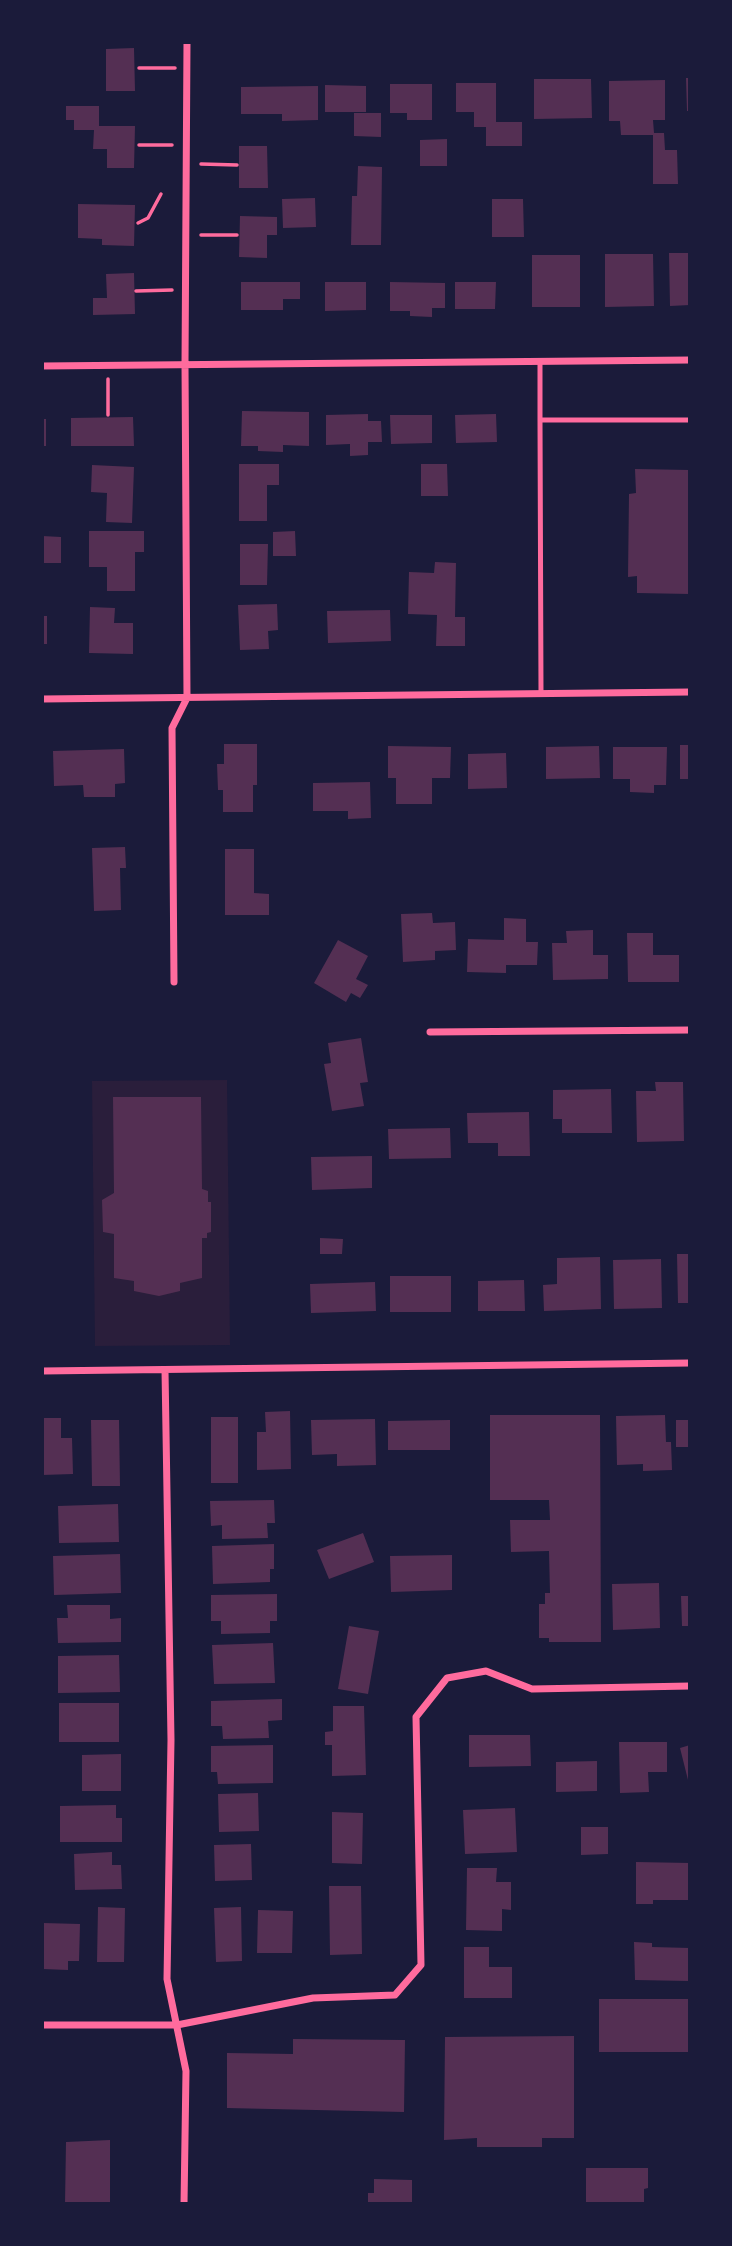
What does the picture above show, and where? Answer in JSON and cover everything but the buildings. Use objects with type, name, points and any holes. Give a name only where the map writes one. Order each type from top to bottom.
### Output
[{"type":"street","points":[[174,982],[172,728],[187,698],[187,42]]},
{"type":"street","points":[[42,366],[690,360]]},
{"type":"street","points":[[42,699],[690,692]]},
{"type":"street","points":[[430,1032],[690,1030]]},
{"type":"street","points":[[42,1371],[690,1363]]},
{"type":"street","points":[[165,1370],[171,1740],[167,1979],[186,2071],[184,2204]]},
{"type":"street","points":[[42,2025],[177,2025],[313,1997],[395,1995],[421,1965],[416,1717],[447,1678],[486,1671],[532,1689],[690,1686]]},
{"type":"lane","points":[[540,362],[541,694]]},
{"type":"lane","points":[[540,420],[690,420]]},
{"type":"path","points":[[139,68],[186,68]]},
{"type":"path","points":[[139,145],[186,145]]},
{"type":"path","points":[[186,164],[237,165]]},
{"type":"path","points":[[138,223],[148,218],[160,194]]},
{"type":"path","points":[[185,234],[237,234]]},
{"type":"path","points":[[136,290],[185,290]]},
{"type":"path","points":[[108,365],[108,415]]},
{"type":"shaded area","points":[[227,1080],[230,1345],[95,1346],[92,1081]]}]
